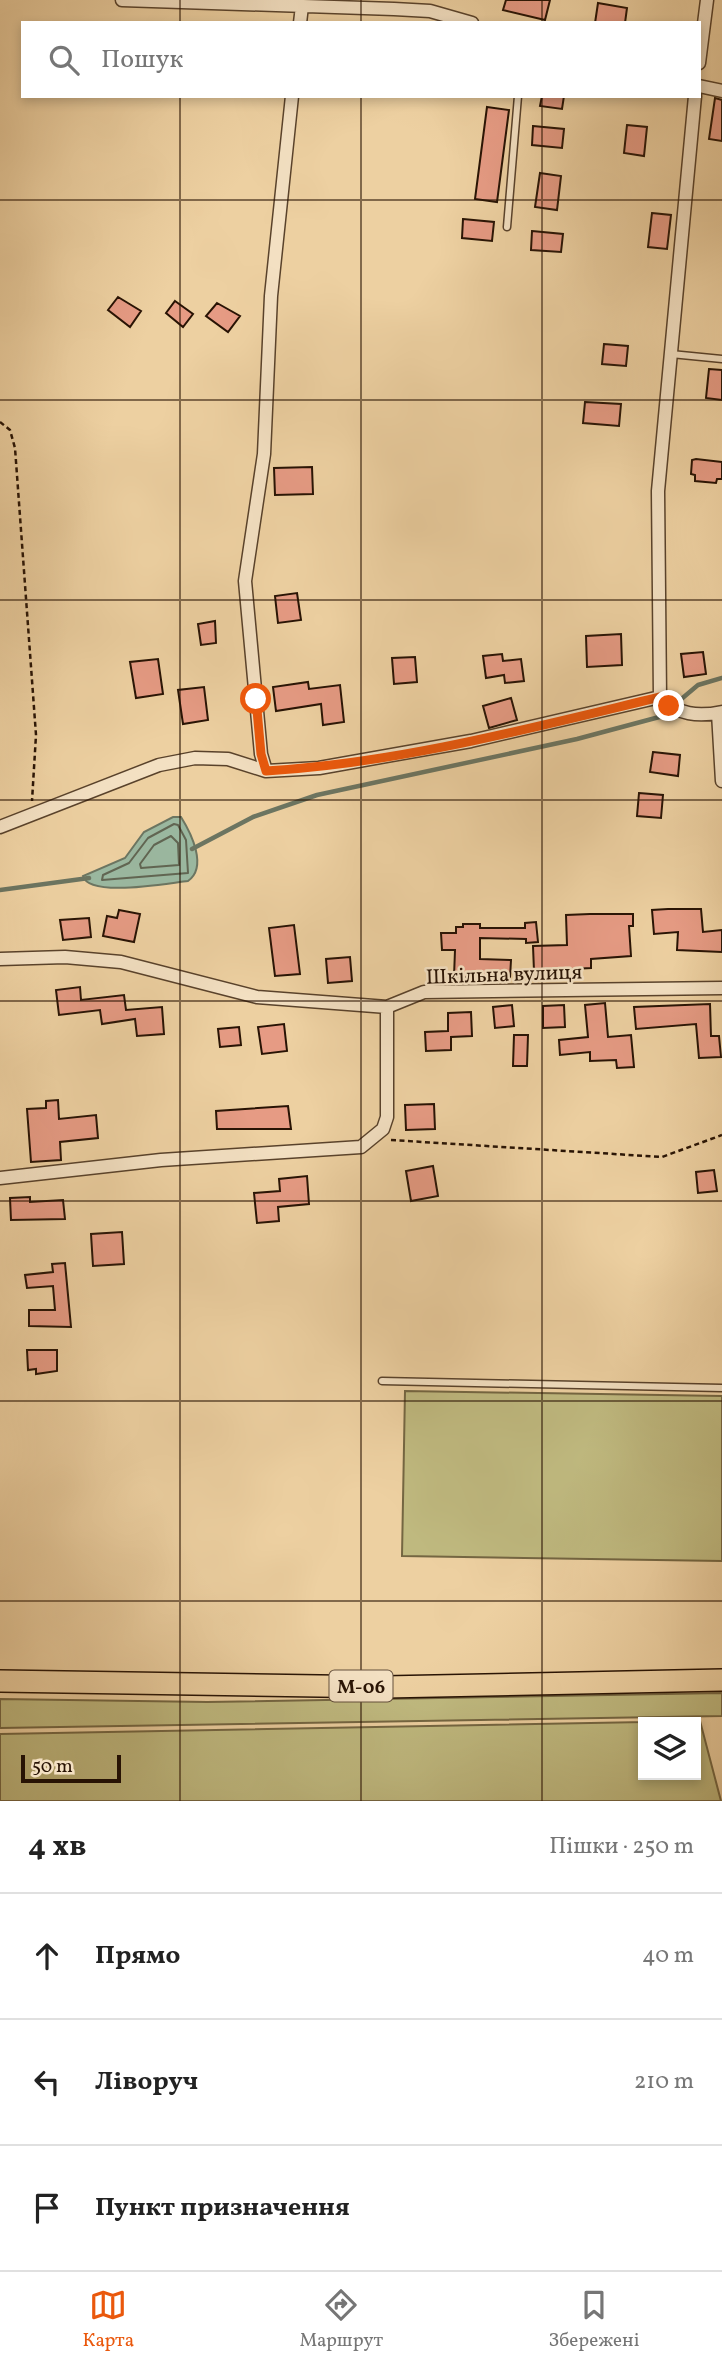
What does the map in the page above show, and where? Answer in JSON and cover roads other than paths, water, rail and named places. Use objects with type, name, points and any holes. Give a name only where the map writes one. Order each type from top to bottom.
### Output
[{"type":"highway","name":"М-06","points":[[0,1681],[385,1686],[722,1680]]},
{"type":"street","points":[[122,0],[430,11],[465,21]]},
{"type":"street","points":[[701,47],[707,0]]},
{"type":"street","points":[[300,21],[302,6]]},
{"type":"street","points":[[701,86],[722,91]]},
{"type":"street","points":[[266,771],[261,754],[245,581],[264,454],[271,296],[292,98]]},
{"type":"street","points":[[695,98],[658,491],[660,697],[674,709],[687,714],[720,713],[722,781]]},
{"type":"street","points":[[0,827],[171,763],[195,758],[228,759],[266,771],[319,768],[471,741],[660,697]]},
{"type":"street","name":"Шкільна вулиця","points":[[0,959],[65,957],[121,962],[257,997],[387,1007],[424,992],[722,988]]},
{"type":"street","points":[[0,1178],[161,1160],[361,1147],[383,1129],[387,1117],[387,1007]]},
{"type":"lane","points":[[507,227],[518,98]]},
{"type":"lane","points":[[671,354],[722,359]]},
{"type":"lane","points":[[382,1381],[722,1388]]},
{"type":"water","points":[[173,817],[181,817],[196,850],[197,867],[188,881],[114,888],[88,883],[83,876],[125,858],[144,832]]},
{"type":"waterway","points":[[679,701],[698,685],[722,678]]},
{"type":"waterway","points":[[192,849],[253,817],[317,795],[577,739],[663,716]]},
{"type":"waterway","points":[[0,890],[89,878]]}]
